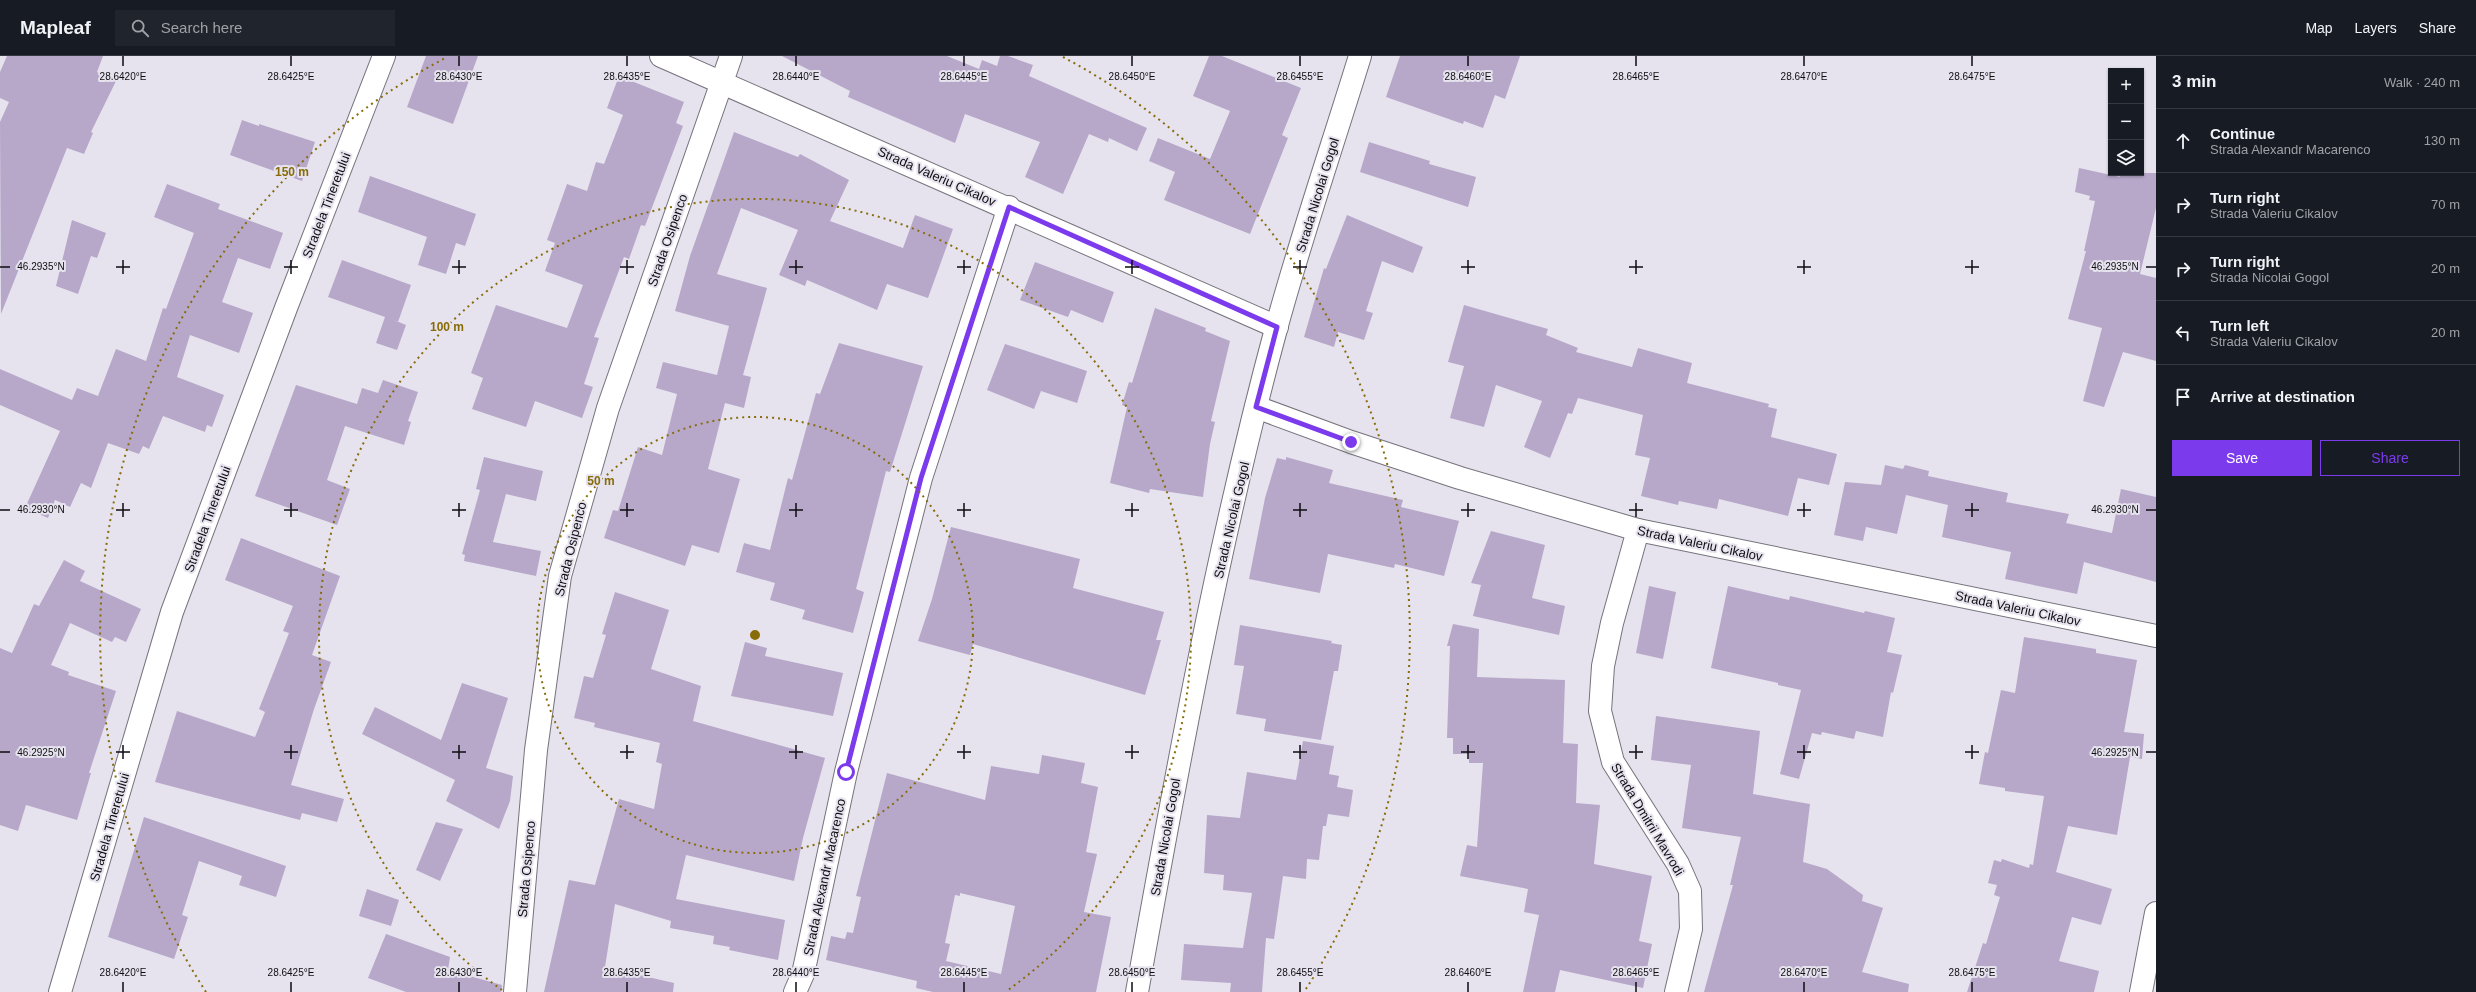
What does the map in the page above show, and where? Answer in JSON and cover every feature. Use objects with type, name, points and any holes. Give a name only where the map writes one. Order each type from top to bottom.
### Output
[{"type":"street","name":"Stradela Tineretului","points":[[60,992],[172,612],[286,308],[384,56]]},
{"type":"street","name":"Strada Valeriu Cikalov","points":[[661,56],[1009,207],[1277,327]]},
{"type":"street","name":"Strada Osipenco","points":[[515,992],[536,750],[560,576],[608,408],[731,56]]},
{"type":"street","name":"Strada Nicolai Gogol","points":[[1137,992],[1188,712],[1256,407],[1277,327],[1360,56]]},
{"type":"street","name":"Strada Alexandr Macarenco","points":[[795,992],[803,974],[846,772],[921,478],[1009,207]]},
{"type":"street","name":"Strada Valeriu Cikalov","points":[[1256,407],[1351,442],[1460,478],[1638,530],[2156,636]]},
{"type":"street","name":"Strada Dmitrii Mavrodi","points":[[1638,530],[1609,637],[1603,666],[1600,711],[1613,762],[1678,864],[1690,891],[1691,929],[1676,992]]},
{"type":"street","points":[[2141,992],[2156,913]]},
{"type":"building","points":[[7,56],[103,56],[97,72],[116,81],[91,132],[93,133],[84,154],[67,148],[1,314],[0,122],[9,102],[0,98],[0,72]]},
{"type":"building","points":[[426,56],[478,56],[453,124],[407,107]]},
{"type":"building","points":[[782,56],[947,56],[979,69],[982,60],[997,66],[1000,56],[1008,56],[1033,65],[1029,76],[1147,128],[1137,151],[1109,138],[1108,142],[1089,134],[1063,194],[1025,177],[1040,142],[965,114],[955,143],[848,97],[850,91]]},
{"type":"building","points":[[1209,56],[1222,56],[1301,88],[1282,135],[1288,138],[1250,234],[1164,200],[1175,172],[1149,161],[1158,138],[1210,159],[1230,111],[1193,96]]},
{"type":"building","points":[[1400,56],[1520,56],[1505,99],[1495,95],[1483,128],[1464,121],[1463,124],[1386,97]]},
{"type":"building","points":[[619,76],[684,102],[676,123],[683,126],[645,226],[641,225],[629,259],[624,257],[594,337],[599,338],[584,384],[593,387],[582,418],[535,401],[526,427],[472,409],[483,378],[471,373],[496,305],[567,328],[583,285],[545,271],[555,243],[547,240],[567,184],[587,191],[596,162],[604,164],[623,115],[607,108]]},
{"type":"building","points":[[242,120],[315,142],[302,181],[230,155]]},
{"type":"building","points":[[734,132],[798,157],[800,154],[849,180],[830,221],[903,248],[915,215],[953,229],[928,298],[887,284],[877,310],[807,280],[805,286],[779,275],[798,230],[741,208],[717,274],[767,288],[743,375],[751,377],[744,408],[725,403],[708,469],[740,479],[719,553],[692,545],[685,566],[604,538],[613,510],[618,511],[638,447],[662,455],[677,394],[656,388],[663,362],[717,375],[729,326],[675,311],[690,256]]},
{"type":"building","points":[[1369,142],[1430,161],[1429,164],[1476,177],[1468,207],[1360,172]]},
{"type":"building","points":[[2079,168],[2108,174],[2108,176],[2120,177],[2144,176],[2144,173],[2156,173],[2156,208],[2140,274],[2156,278],[2156,361],[2123,352],[2104,407],[2083,401],[2102,328],[2068,319],[2086,251],[2084,251],[2095,201],[2089,200],[2090,196],[2075,192]]},
{"type":"building","points":[[370,176],[476,214],[465,246],[456,243],[446,274],[418,265],[427,237],[358,212]]},
{"type":"building","points":[[167,184],[220,204],[218,209],[283,233],[270,269],[238,258],[222,302],[253,313],[239,353],[190,335],[177,377],[224,395],[212,427],[207,425],[205,432],[163,416],[149,449],[143,446],[139,454],[108,443],[91,488],[81,483],[70,507],[55,500],[48,518],[25,508],[60,431],[0,405],[0,369],[72,400],[77,388],[98,396],[116,349],[146,361],[163,308],[166,309],[194,233],[154,217]]},
{"type":"building","points":[[1347,215],[1423,247],[1413,273],[1382,261],[1366,311],[1373,313],[1364,340],[1338,332],[1334,347],[1304,337],[1324,268],[1326,269]]},
{"type":"building","points":[[72,220],[106,233],[97,258],[91,256],[78,294],[56,286]]},
{"type":"building","points":[[342,260],[411,285],[398,322],[406,325],[397,350],[376,343],[385,317],[328,297]]},
{"type":"building","points":[[1035,262],[1114,292],[1103,323],[1071,310],[1068,317],[1020,300]]},
{"type":"building","points":[[1464,305],[1548,329],[1546,335],[1578,348],[1576,352],[1632,367],[1638,348],[1692,363],[1687,383],[1769,404],[1768,407],[1777,409],[1771,437],[1837,454],[1829,485],[1798,478],[1788,516],[1719,499],[1717,509],[1679,501],[1678,505],[1641,496],[1650,458],[1635,455],[1643,415],[1578,398],[1572,414],[1568,413],[1550,458],[1524,447],[1542,401],[1496,385],[1484,427],[1450,418],[1464,366],[1448,362]]},
{"type":"building","points":[[1155,308],[1206,328],[1205,331],[1230,341],[1211,421],[1215,422],[1210,444],[1203,497],[1150,489],[1149,493],[1110,483],[1127,407],[1122,405],[1129,382],[1132,383]]},
{"type":"building","points":[[839,343],[923,366],[890,472],[886,471],[856,589],[864,592],[853,633],[802,619],[805,610],[770,600],[775,583],[736,572],[744,543],[770,550],[788,478],[792,480],[816,393],[820,394]]},
{"type":"building","points":[[1005,344],[1087,371],[1077,403],[1041,391],[1034,409],[987,390]]},
{"type":"building","points":[[383,380],[418,392],[408,421],[411,422],[404,445],[345,426],[327,480],[350,489],[337,525],[255,496],[296,385],[357,404],[362,388],[378,393]]},
{"type":"building","points":[[484,457],[543,471],[536,501],[506,494],[493,542],[541,551],[536,576],[464,561],[465,555],[462,554],[480,490],[476,489]]},
{"type":"building","points":[[1286,457],[1333,470],[1329,483],[1403,500],[1401,507],[1459,521],[1444,576],[1395,564],[1394,568],[1328,554],[1320,593],[1249,579],[1265,498],[1277,458],[1286,460]]},
{"type":"building","points":[[1885,465],[1903,469],[1905,465],[1929,471],[1928,476],[2008,493],[2006,502],[2069,514],[2066,523],[2112,533],[2121,489],[2156,497],[2156,582],[2084,562],[2077,594],[2005,579],[2011,552],[1942,537],[1948,505],[1906,495],[1897,534],[1866,527],[1863,541],[1834,535],[1845,482],[1881,485]]},
{"type":"building","points":[[951,527],[1080,559],[1073,588],[1164,612],[1156,640],[1161,640],[1145,695],[973,644],[970,655],[918,641],[932,599]]},
{"type":"building","points":[[1491,531],[1545,545],[1532,598],[1565,606],[1559,635],[1473,616],[1481,585],[1471,583]]},
{"type":"building","points":[[241,538],[340,576],[312,655],[331,662],[314,709],[291,785],[344,799],[337,822],[302,813],[300,820],[155,782],[177,711],[255,737],[265,712],[259,709],[289,633],[283,631],[293,606],[225,580]]},
{"type":"building","points":[[64,560],[85,571],[80,581],[141,609],[126,642],[115,637],[112,642],[70,623],[51,665],[69,672],[68,675],[116,691],[89,773],[91,773],[77,820],[26,805],[18,831],[0,825],[0,648],[12,653],[34,604],[39,606]]},
{"type":"building","points":[[1649,586],[1676,592],[1663,659],[1636,653]]},
{"type":"building","points":[[1728,586],[1789,600],[1790,596],[1864,613],[1865,611],[1895,618],[1887,652],[1902,655],[1893,693],[1891,692],[1883,737],[1856,731],[1854,739],[1822,732],[1821,735],[1812,733],[1799,779],[1780,774],[1801,690],[1778,685],[1778,683],[1711,668]]},
{"type":"building","points":[[615,592],[669,610],[651,669],[701,686],[693,721],[825,758],[803,838],[794,881],[686,855],[676,899],[785,920],[778,960],[729,950],[730,947],[713,944],[714,936],[670,928],[671,921],[615,904],[605,967],[674,983],[673,992],[544,992],[569,880],[595,885],[619,799],[654,809],[662,764],[656,762],[660,743],[594,727],[595,723],[574,718],[584,676],[593,678],[606,635],[602,634]]},
{"type":"building","points":[[1453,624],[1479,629],[1477,677],[1565,680],[1563,743],[1578,744],[1576,803],[1600,805],[1594,864],[1652,876],[1639,941],[1652,944],[1643,988],[1560,970],[1555,992],[1523,992],[1539,915],[1524,912],[1528,889],[1460,876],[1467,845],[1477,847],[1483,763],[1469,763],[1469,754],[1453,754],[1453,738],[1447,738],[1450,646],[1447,646]]},
{"type":"building","points":[[1240,625],[1332,641],[1331,643],[1342,645],[1338,671],[1334,671],[1321,740],[1264,731],[1266,719],[1236,714],[1244,666],[1234,665]]},
{"type":"building","points":[[2024,637],[2096,649],[2096,653],[2137,660],[2124,732],[2144,734],[2142,759],[2130,757],[2117,835],[2068,826],[2056,872],[2112,889],[2101,925],[2072,917],[2059,961],[2099,971],[2094,992],[1967,992],[1983,943],[1986,944],[2000,897],[1994,895],[1997,885],[1988,883],[1994,860],[2001,862],[2002,859],[2029,868],[2030,864],[2033,865],[2044,796],[2005,791],[2005,788],[1979,784],[1985,752],[1988,753],[2001,690],[2015,693]]},
{"type":"building","points":[[745,642],[767,648],[765,656],[843,673],[833,716],[731,696]]},
{"type":"building","points":[[462,683],[508,698],[486,768],[513,776],[510,801],[499,829],[446,801],[455,780],[362,734],[375,707],[441,740]]},
{"type":"building","points":[[1656,716],[1760,731],[1753,794],[1810,804],[1803,862],[1827,869],[1863,895],[1862,901],[1883,908],[1862,972],[1909,984],[1908,992],[1704,992],[1733,885],[1730,885],[1741,837],[1682,828],[1691,765],[1651,760]]},
{"type":"building","points":[[1303,741],[1334,746],[1329,774],[1339,776],[1337,787],[1353,790],[1349,817],[1328,814],[1326,826],[1323,826],[1319,860],[1307,859],[1306,879],[1283,876],[1274,939],[1266,938],[1262,992],[1230,992],[1231,983],[1181,980],[1184,944],[1243,948],[1252,893],[1223,890],[1224,875],[1204,873],[1207,815],[1240,818],[1247,772],[1296,780]]},
{"type":"building","points":[[1042,755],[1085,763],[1081,783],[1098,787],[1086,852],[1097,854],[1084,912],[1111,917],[1096,992],[933,992],[916,988],[917,981],[826,960],[831,936],[845,939],[847,932],[853,933],[861,897],[856,896],[887,773],[985,800],[991,766],[1039,774]],"holes":[[[960,893],[1015,906],[1001,974],[946,961],[950,944],[945,943],[955,895],[960,896]]]},
{"type":"building","points":[[144,817],[286,866],[276,897],[239,885],[242,876],[199,861],[182,915],[188,917],[174,959],[108,937]]},
{"type":"building","points":[[436,822],[463,829],[440,881],[416,870]]},
{"type":"building","points":[[367,889],[399,900],[391,926],[359,916]]},
{"type":"building","points":[[386,934],[450,957],[448,970],[502,985],[501,992],[406,992],[368,978]]},
{"type":"route","points":[[846,772],[921,478],[1009,207],[1277,327],[1256,407],[1351,442]]}]
